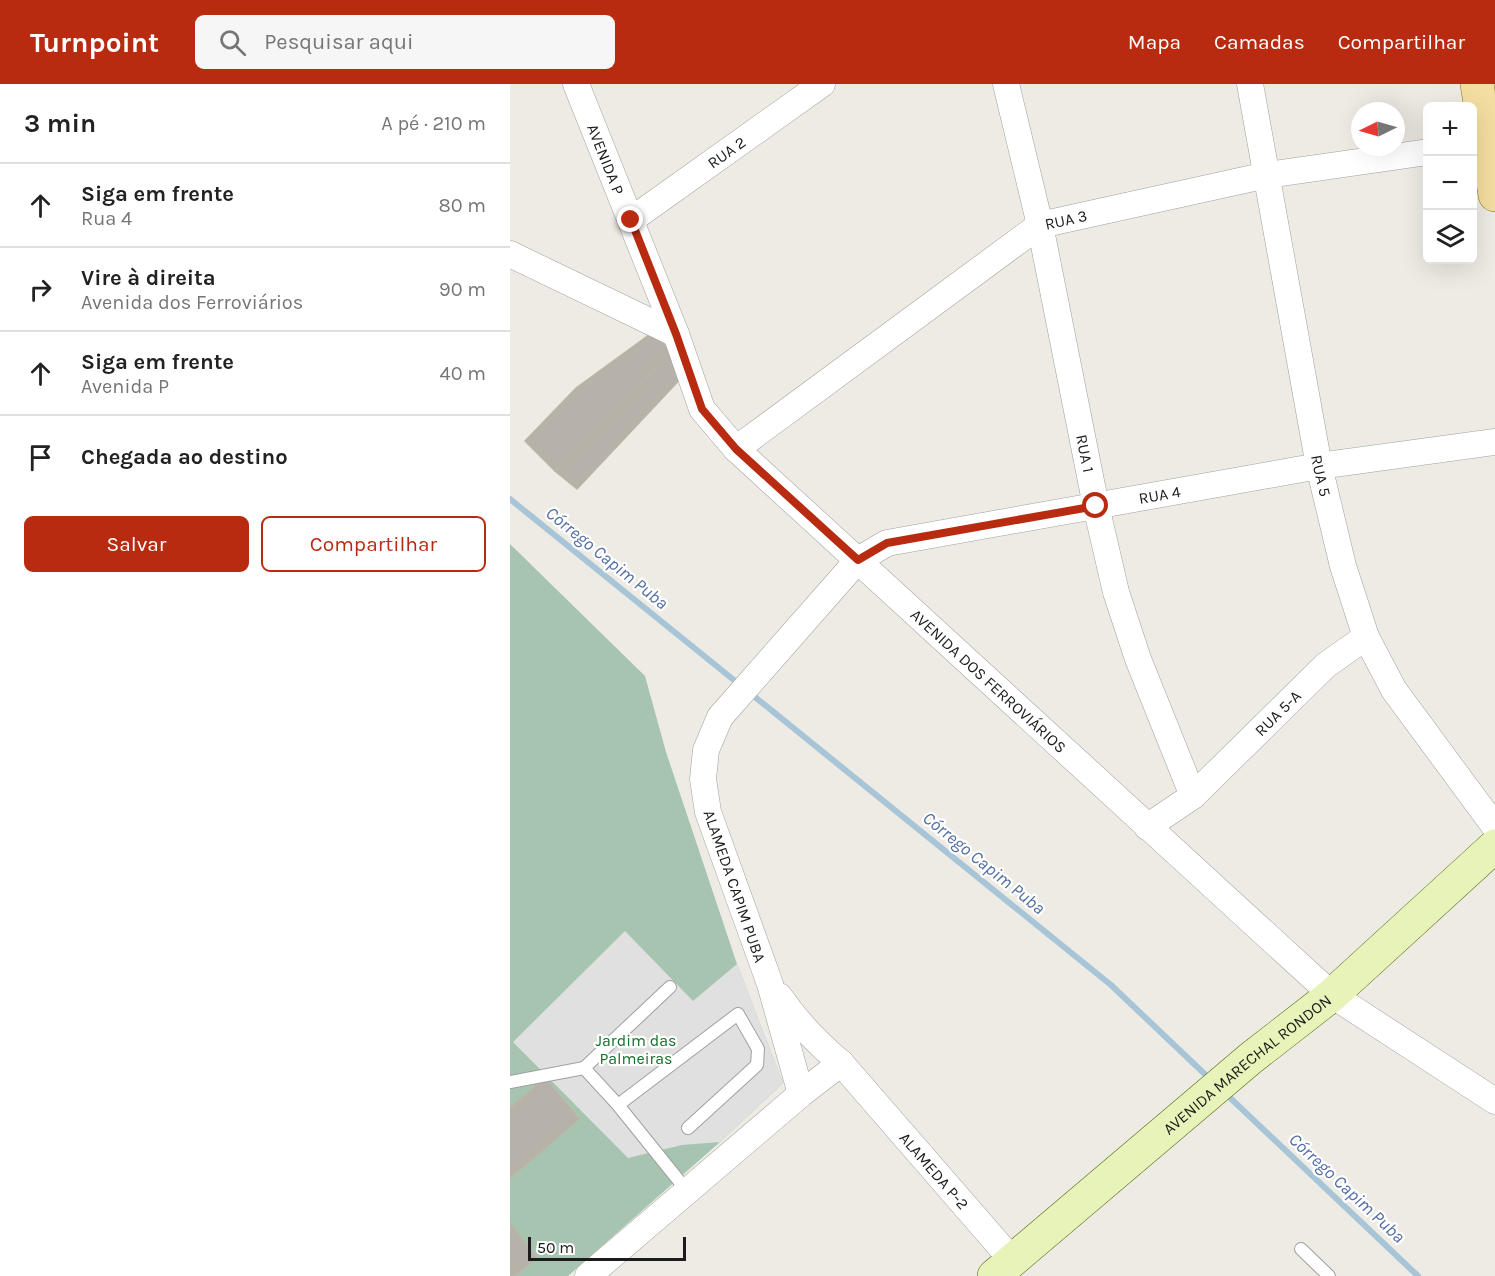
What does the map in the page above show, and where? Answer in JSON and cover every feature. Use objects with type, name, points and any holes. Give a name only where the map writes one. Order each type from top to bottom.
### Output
[{"type":"main road","points":[[1477,84],[1479,144],[1495,195]]},
{"type":"main road","name":"AVENIDA MARECHAL RONDON","points":[[1013,1271],[1251,1058],[1332,994],[1495,846]]},
{"type":"street","name":"AVENIDA P","points":[[576,84],[676,334]]},
{"type":"street","name":"RUA 2","points":[[631,220],[822,84]]},
{"type":"street","name":"RUA 1","points":[[1006,84],[1040,225],[1096,506],[1116,592],[1134,648],[1193,796]]},
{"type":"street","name":"RUA 5","points":[[1250,84],[1319,466],[1343,566],[1366,637],[1394,690],[1495,827]]},
{"type":"street","name":"RUA 3","points":[[736,449],[1040,225],[1267,175],[1423,153]]},
{"type":"street","points":[[510,254],[676,334]]},
{"type":"street","name":"AVENIDA DOS FERROVIÁRIOS","points":[[676,334],[702,409],[736,449],[1332,994],[1495,1101]]},
{"type":"street","name":"RUA 4","points":[[720,717],[858,560],[887,543],[1319,466],[1495,442]]},
{"type":"street","name":"RUA 5-A","points":[[1193,796],[1326,665],[1366,637]]},
{"type":"street","name":"ALAMEDA CAPIM PUBA","points":[[720,717],[705,750],[703,779],[708,812],[770,984],[801,1094]]},
{"type":"street","points":[[1147,827],[1193,796]]},
{"type":"street","name":"ALAMEDA CAPIM PUBA","points":[[770,984],[796,1020],[817,1043],[841,1063]]},
{"type":"street","points":[[588,1276],[801,1094],[841,1063]]},
{"type":"street","name":"ALAMEDA P-2","points":[[841,1063],[1013,1271]]},
{"type":"lane","points":[[510,1082],[584,1068],[670,987]]},
{"type":"lane","points":[[618,1105],[738,1014],[758,1049],[757,1065],[688,1128]]},
{"type":"lane","points":[[584,1068],[618,1105],[688,1192]]},
{"type":"lane","points":[[1301,1249],[1329,1276]]},
{"type":"green space","name":"Jardim das Palmeiras","points":[[510,544],[645,676],[666,752],[737,964],[783,1083],[720,1142],[568,1276],[510,1276]]},
{"type":"shaded area","points":[[625,931],[693,1001],[737,964],[783,1083],[720,1142],[682,1145],[628,1158],[513,1042]]},
{"type":"building","points":[[653,332],[670,351],[607,422],[555,471],[525,441],[576,388]]},
{"type":"building","points":[[670,351],[686,373],[577,489],[555,471],[607,422]]},
{"type":"building","points":[[545,1078],[579,1119],[510,1178],[510,1108]]},
{"type":"building","points":[[510,1224],[537,1258],[514,1276],[510,1276]]},
{"type":"waterway","name":"Córrego Capim Puba","points":[[510,499],[740,685]]},
{"type":"waterway","name":"Córrego Capim Puba","points":[[750,693],[1111,985],[1211,1080]]},
{"type":"waterway","name":"Córrego Capim Puba","points":[[1225,1093],[1418,1276]]},
{"type":"route","points":[[631,220],[676,334],[702,409],[736,449],[858,560],[887,543],[1096,506]]}]
